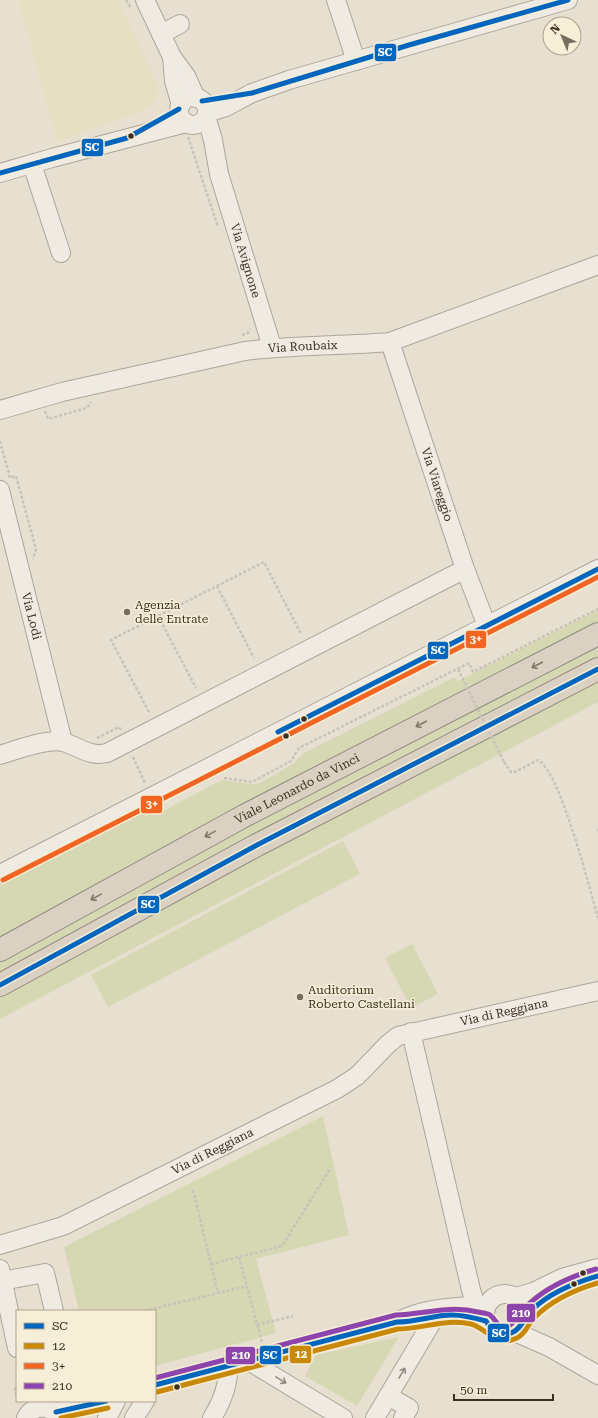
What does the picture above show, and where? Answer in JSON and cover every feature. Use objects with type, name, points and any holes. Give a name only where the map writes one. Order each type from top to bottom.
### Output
[{"type":"highway","name":"Viale Leonardo da Vinci","points":[[0,950],[244,816],[598,634]]},
{"type":"highway","points":[[0,985],[257,845],[598,669]]},
{"type":"street","points":[[336,0],[356,61]]},
{"type":"street","points":[[127,138],[194,111],[356,61],[568,0]]},
{"type":"street","points":[[139,6],[161,34],[180,24]]},
{"type":"street","name":"Via Avignone","points":[[161,34],[172,56],[174,81],[194,111],[202,143],[219,174],[272,347]]},
{"type":"street","points":[[0,174],[127,138],[165,130],[194,111]]},
{"type":"street","points":[[32,164],[61,253]]},
{"type":"street","name":"Via Roubaix","points":[[0,410],[62,392],[245,351],[272,347],[358,345],[390,342],[598,265]]},
{"type":"street","name":"Via Viareggio","points":[[390,342],[465,569],[487,626]]},
{"type":"street","name":"Via Lodi","points":[[0,490],[63,742]]},
{"type":"street","points":[[0,754],[51,742],[63,742],[96,755],[107,753],[465,569]]},
{"type":"street","points":[[0,874],[598,569]]},
{"type":"street","name":"Via di Reggiana","points":[[0,1245],[63,1226],[337,1089],[362,1071],[393,1040],[410,1032],[598,991]]},
{"type":"street","points":[[410,1032],[491,1329],[499,1334],[506,1334],[521,1323],[550,1295],[562,1287],[598,1276]]},
{"type":"street","points":[[433,1313],[458,1315],[506,1294],[516,1297],[533,1292],[562,1278],[598,1268]]},
{"type":"street","points":[[16,1343],[1,1275],[46,1273],[54,1310]]},
{"type":"street","points":[[516,1297],[524,1307],[521,1323]]},
{"type":"street","points":[[156,1385],[229,1364],[266,1356],[433,1313],[483,1303]]},
{"type":"street","points":[[375,1418],[433,1313]]},
{"type":"street","points":[[521,1323],[548,1347],[598,1375]]},
{"type":"street","points":[[247,1360],[343,1418]]},
{"type":"street","points":[[212,1418],[223,1400],[228,1380],[229,1364]]},
{"type":"street","points":[[388,1396],[409,1408],[403,1418]]},
{"type":"street","points":[[26,1411],[35,1409],[50,1410],[83,1408],[103,1402]]},
{"type":"street","points":[[82,1418],[110,1402]]},
{"type":"street","points":[[107,1418],[115,1402]]},
{"type":"street","points":[[121,1418],[129,1402]]},
{"type":"street","points":[[134,1418],[144,1402]]},
{"type":"path","points":[[126,0],[139,6]]},
{"type":"path","points":[[165,130],[167,134],[188,137],[218,230]]},
{"type":"path","points":[[245,351],[240,335],[248,333],[251,328]]},
{"type":"path","points":[[41,410],[45,411],[48,419],[87,408],[90,402],[97,400]]},
{"type":"path","points":[[0,441],[10,478],[16,476],[36,549],[30,564]]},
{"type":"path","points":[[149,712],[111,640],[264,562],[301,634]]},
{"type":"path","points":[[217,586],[254,658]]},
{"type":"path","points":[[223,778],[252,782],[291,760],[299,748],[469,663],[473,672],[598,608]]},
{"type":"path","points":[[158,616],[196,688]]},
{"type":"path","points":[[458,669],[504,762],[511,772],[515,772],[538,760],[547,768],[564,807],[598,918]]},
{"type":"path","points":[[95,739],[119,727],[151,796]]},
{"type":"path","points":[[211,1264],[282,1246],[330,1169]]},
{"type":"path","points":[[193,1190],[218,1293]]},
{"type":"path","points":[[239,1257],[266,1356]]},
{"type":"path","points":[[148,1310],[247,1286]]},
{"type":"path","points":[[257,1325],[293,1316]]},
{"type":"shaded area","points":[[18,0],[118,0],[158,85],[157,100],[147,109],[57,142]]},
{"type":"green space","points":[[598,610],[598,623],[0,939],[0,886],[154,807],[161,812],[222,780],[252,784],[260,783],[293,764],[304,753],[455,677],[458,681]]},
{"type":"green space","points":[[598,642],[598,662],[0,977],[0,959],[218,839]]},
{"type":"green space","points":[[598,679],[598,702],[0,1019],[0,998],[14,988],[283,840]]},
{"type":"green space","points":[[343,841],[360,874],[108,1007],[91,975]]},
{"type":"green space","points":[[412,944],[438,994],[411,1008],[385,958]]},
{"type":"green space","points":[[323,1116],[349,1235],[256,1259],[276,1333],[156,1366],[156,1310],[79,1310],[64,1247]]},
{"type":"green space","points":[[399,1337],[357,1406],[305,1376],[316,1355]]},
{"type":"transit line","name":"SC","points":[[202,101],[252,93],[409,45],[568,0]]},
{"type":"transit line","name":"SC","points":[[0,173],[127,138],[179,109]]},
{"type":"transit line","name":"SC","points":[[278,732],[598,569]]},
{"type":"transit line","name":"3+","points":[[3,880],[598,577]]},
{"type":"transit line","name":"SC","points":[[0,985],[257,845],[598,669]]},
{"type":"transit line","name":"210","points":[[156,1378],[396,1315],[457,1309],[468,1310],[489,1314],[500,1326],[505,1327],[511,1325],[528,1304],[538,1296],[570,1278],[596,1269]]},
{"type":"transit line","name":"SC","points":[[156,1385],[397,1322],[438,1316],[452,1315],[486,1321],[496,1332],[507,1334],[518,1329],[530,1312],[547,1298],[572,1285],[598,1276]]},
{"type":"transit line","name":"12","points":[[157,1392],[398,1329],[462,1322],[477,1326],[492,1337],[503,1341],[510,1340],[520,1336],[534,1318],[548,1306],[572,1292],[598,1283]]},
{"type":"transit line","name":"SC","points":[[56,1412],[101,1402]]},
{"type":"transit line","name":"12","points":[[61,1418],[108,1408]]},
{"type":"place","name":"Agenzia delle Entrate","points":[[127,612]]},
{"type":"place","name":"Auditorium Roberto Castellani","points":[[300,997]]}]
